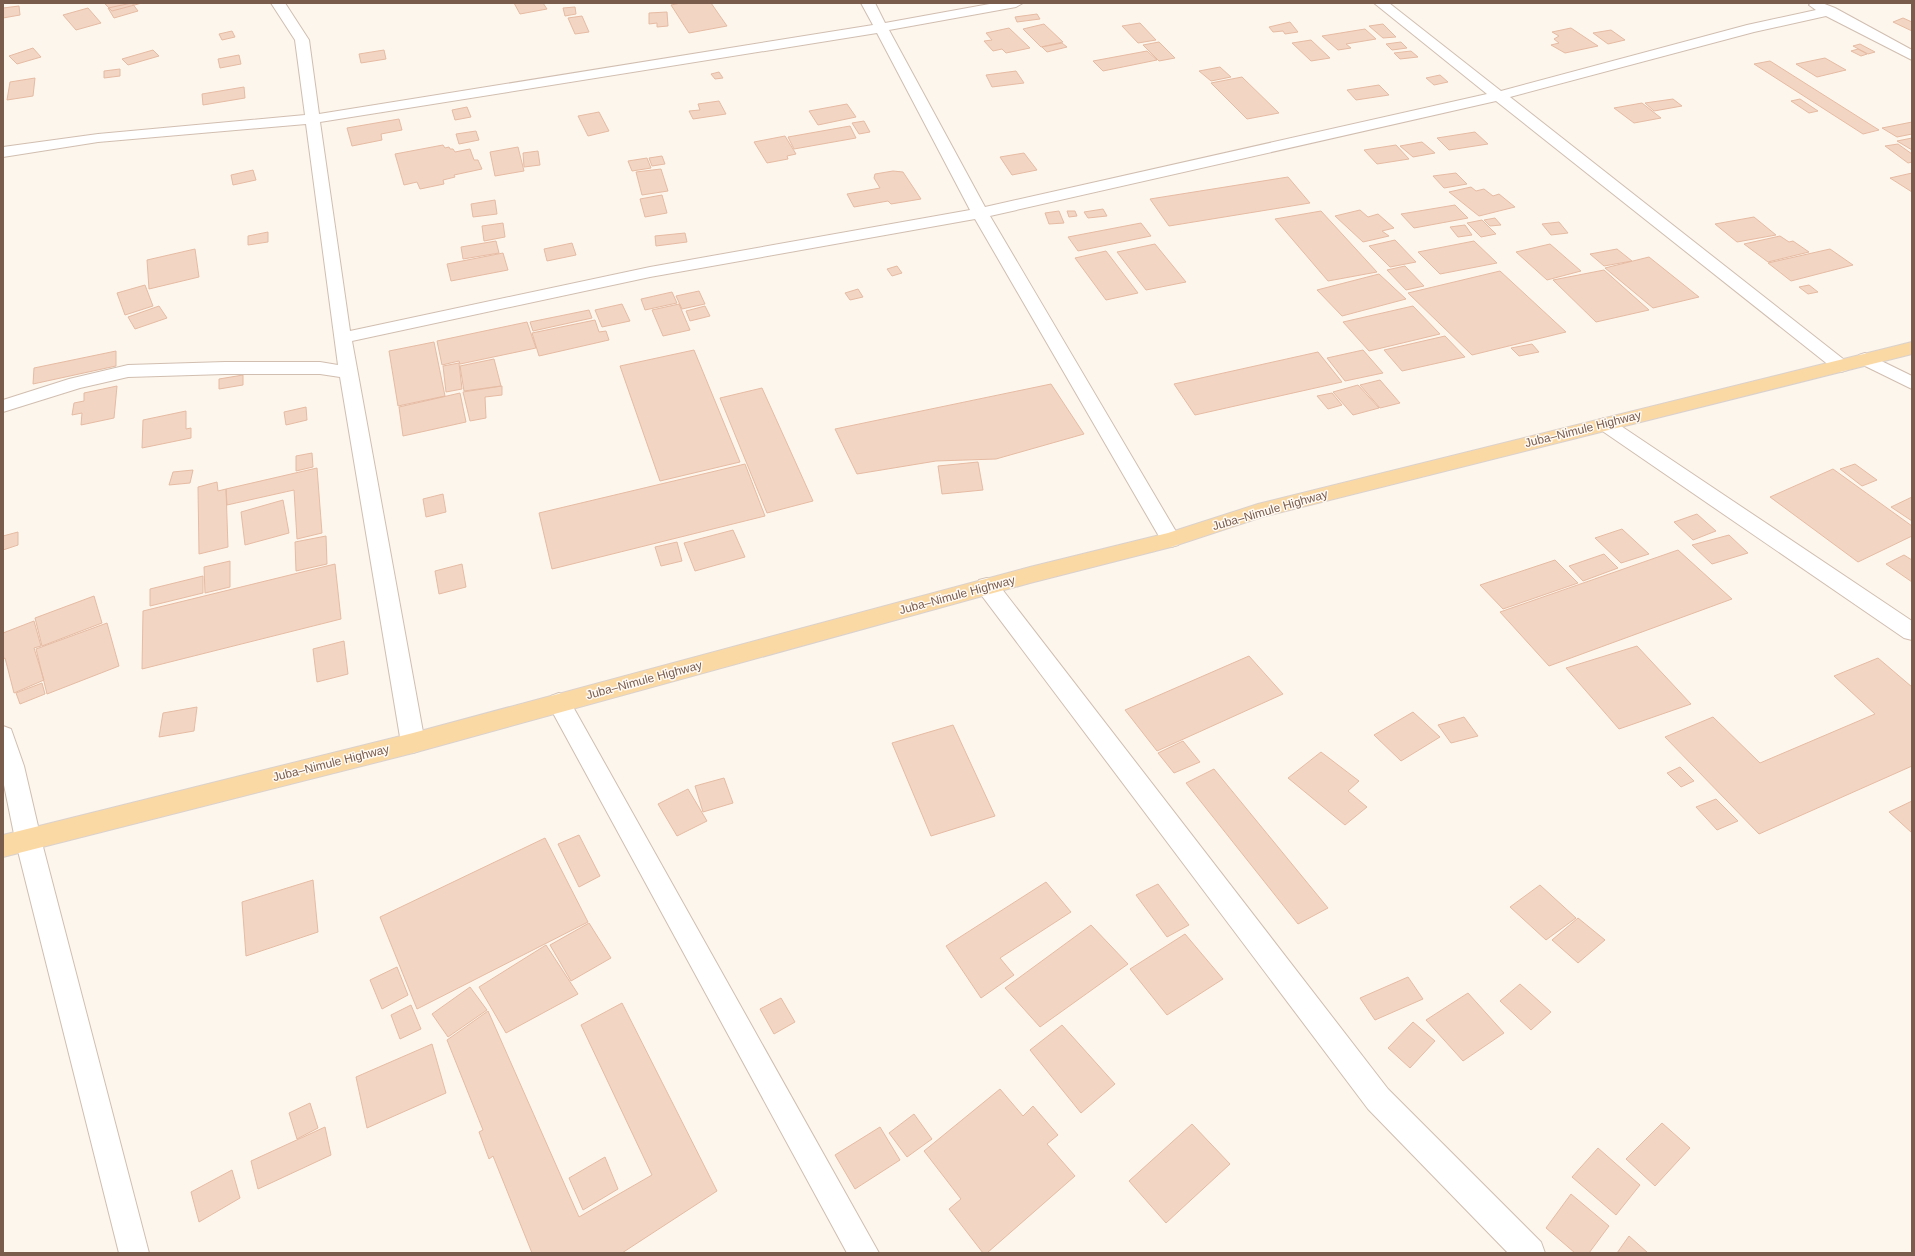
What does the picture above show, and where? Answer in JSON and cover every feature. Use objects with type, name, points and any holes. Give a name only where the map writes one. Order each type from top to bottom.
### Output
[{"type":"main road","name":"Juba–Nimule Highway","points":[[15,842],[413,743],[987,586],[1172,540],[1258,511],[1912,348]]},
{"type":"street","points":[[278,3],[302,40],[314,119],[342,338],[413,743]]},
{"type":"street","points":[[868,3],[980,213],[1172,540]]},
{"type":"street","points":[[3,152],[98,138],[314,119],[882,28],[1016,3]]},
{"type":"street","points":[[1381,3],[1841,366]]},
{"type":"street","points":[[1813,3],[1912,56]]},
{"type":"street","points":[[342,338],[650,272],[980,213],[1498,96],[1752,28],[1830,11]]},
{"type":"street","points":[[1866,359],[1912,384]]},
{"type":"street","points":[[3,406],[76,383],[128,371],[225,368],[312,368],[349,373]]},
{"type":"street","points":[[1605,424],[1912,632]]},
{"type":"street","points":[[987,586],[1378,1098],[1530,1253]]},
{"type":"street","points":[[559,702],[864,1253]]},
{"type":"street","points":[[3,736],[12,766],[15,842],[134,1253]]},
{"type":"building","points":[[132,3],[138,11],[114,18],[108,8]]},
{"type":"building","points":[[142,3],[112,11],[105,4]]},
{"type":"building","points":[[514,3],[543,3],[547,9],[520,14]]},
{"type":"building","points":[[681,3],[711,3],[727,26],[689,33],[671,5]]},
{"type":"building","points":[[19,6],[20,15],[3,18],[3,8]]},
{"type":"building","points":[[575,7],[576,14],[565,16],[563,8]]},
{"type":"building","points":[[88,8],[101,23],[76,30],[63,15]]},
{"type":"building","points":[[667,12],[668,26],[657,27],[657,23],[649,24],[649,13]]},
{"type":"building","points":[[1037,14],[1040,19],[1017,22],[1015,17]]},
{"type":"building","points":[[582,16],[589,32],[575,34],[568,18]]},
{"type":"building","points":[[1903,18],[1912,22],[1912,31],[1893,22]]},
{"type":"building","points":[[1290,22],[1298,32],[1285,34],[1283,31],[1273,32],[1269,27]]},
{"type":"building","points":[[1140,23],[1156,40],[1138,43],[1122,26]]},
{"type":"building","points":[[1044,24],[1063,42],[1041,47],[1023,29]]},
{"type":"building","points":[[1383,24],[1396,37],[1383,38],[1369,26]]},
{"type":"building","points":[[1009,28],[1030,48],[1006,53],[1002,49],[993,51],[984,41],[992,40],[986,33]]},
{"type":"building","points":[[1571,28],[1598,46],[1565,53],[1551,45],[1559,43],[1554,39],[1559,36],[1552,32]]},
{"type":"building","points":[[1365,29],[1376,39],[1346,44],[1351,48],[1338,50],[1322,36]]},
{"type":"building","points":[[1611,30],[1625,40],[1608,44],[1593,33]]},
{"type":"building","points":[[232,31],[235,37],[222,40],[219,34]]},
{"type":"building","points":[[1311,40],[1330,58],[1311,61],[1292,43]]},
{"type":"building","points":[[1159,42],[1175,58],[1159,61],[1143,45]]},
{"type":"building","points":[[1401,42],[1407,48],[1392,50],[1386,44]]},
{"type":"building","points":[[1062,43],[1067,47],[1047,52],[1042,47]]},
{"type":"building","points":[[1860,44],[1875,52],[1868,54],[1853,46]]},
{"type":"building","points":[[33,48],[41,57],[17,64],[9,56]]},
{"type":"building","points":[[1858,49],[1867,54],[1861,56],[1851,51]]},
{"type":"building","points":[[153,50],[159,56],[128,65],[122,59]]},
{"type":"building","points":[[384,50],[386,59],[361,63],[359,54]]},
{"type":"building","points":[[1147,51],[1157,60],[1103,71],[1093,61]]},
{"type":"building","points":[[1411,51],[1418,57],[1400,59],[1394,53]]},
{"type":"building","points":[[239,55],[241,64],[220,68],[218,59]]},
{"type":"building","points":[[1825,58],[1846,70],[1817,77],[1796,64]]},
{"type":"building","points":[[1770,61],[1879,130],[1863,134],[1754,64]]},
{"type":"building","points":[[1220,67],[1231,77],[1211,81],[1199,71]]},
{"type":"building","points":[[120,69],[120,76],[104,78],[104,71]]},
{"type":"building","points":[[1016,71],[1024,83],[992,87],[986,75]]},
{"type":"building","points":[[719,72],[723,78],[715,79],[711,74]]},
{"type":"building","points":[[1440,75],[1448,82],[1434,85],[1426,78]]},
{"type":"building","points":[[1242,77],[1279,113],[1247,119],[1211,83]]},
{"type":"building","points":[[35,78],[33,96],[7,100],[10,82]]},
{"type":"building","points":[[1379,85],[1389,95],[1356,100],[1347,90]]},
{"type":"building","points":[[244,87],[245,98],[203,105],[202,94]]},
{"type":"building","points":[[1673,99],[1682,106],[1654,111],[1645,103]]},
{"type":"building","points":[[1800,99],[1818,111],[1809,113],[1791,101]]},
{"type":"building","points":[[719,101],[726,114],[693,119],[689,111],[700,110],[698,104]]},
{"type":"building","points":[[1642,103],[1661,118],[1634,123],[1614,108]]},
{"type":"building","points":[[847,104],[856,117],[818,125],[809,111]]},
{"type":"building","points":[[467,107],[471,117],[455,120],[452,110]]},
{"type":"building","points":[[599,112],[609,131],[588,136],[578,116]]},
{"type":"building","points":[[399,119],[402,130],[381,134],[382,140],[352,146],[347,128]]},
{"type":"building","points":[[864,121],[870,132],[859,134],[852,123]]},
{"type":"building","points":[[1912,122],[1912,134],[1897,137],[1882,128]]},
{"type":"building","points":[[850,126],[856,138],[794,149],[788,137]]},
{"type":"building","points":[[476,131],[479,140],[459,144],[456,134]]},
{"type":"building","points":[[1475,132],[1488,144],[1449,150],[1437,138]]},
{"type":"building","points":[[785,136],[796,154],[787,156],[788,159],[767,163],[754,142]]},
{"type":"building","points":[[1912,138],[1912,150],[1897,141]]},
{"type":"building","points":[[1422,142],[1435,153],[1413,157],[1400,146]]},
{"type":"building","points":[[1898,144],[1912,154],[1912,162],[1908,163],[1885,146]]},
{"type":"building","points":[[443,145],[445,148],[449,147],[450,149],[453,149],[455,152],[470,149],[474,160],[478,160],[482,169],[454,175],[455,177],[443,180],[444,184],[420,189],[417,182],[404,185],[395,154]]},
{"type":"building","points":[[1396,145],[1409,159],[1377,164],[1364,150]]},
{"type":"building","points":[[518,147],[524,171],[495,176],[490,152]]},
{"type":"building","points":[[538,151],[540,165],[524,167],[523,153]]},
{"type":"building","points":[[1024,153],[1037,170],[1012,175],[1000,157]]},
{"type":"building","points":[[662,156],[665,164],[652,166],[649,158]]},
{"type":"building","points":[[647,158],[651,168],[632,171],[628,161]]},
{"type":"building","points":[[661,169],[668,191],[642,195],[636,172]]},
{"type":"building","points":[[253,170],[256,180],[233,185],[231,175]]},
{"type":"building","points":[[893,171],[903,172],[921,199],[891,204],[888,201],[854,207],[847,194],[880,188],[874,178],[875,174]]},
{"type":"building","points":[[1456,173],[1467,184],[1444,188],[1433,176]]},
{"type":"building","points":[[1912,173],[1912,192],[1890,178]]},
{"type":"building","points":[[1288,177],[1310,203],[1169,226],[1150,199]]},
{"type":"building","points":[[1471,187],[1476,191],[1484,189],[1493,196],[1499,194],[1515,207],[1479,216],[1449,192]]},
{"type":"building","points":[[662,195],[667,213],[645,217],[640,199]]},
{"type":"building","points":[[495,200],[497,214],[473,217],[471,204]]},
{"type":"building","points":[[1455,205],[1468,218],[1414,228],[1401,214]]},
{"type":"building","points":[[1103,209],[1107,216],[1088,218],[1084,212]]},
{"type":"building","points":[[1360,210],[1368,217],[1378,214],[1394,228],[1382,231],[1389,236],[1363,242],[1335,216]]},
{"type":"building","points":[[1059,211],[1064,223],[1049,224],[1045,213]]},
{"type":"building","points":[[1067,211],[1075,211],[1077,216],[1069,217]]},
{"type":"building","points":[[1321,211],[1377,272],[1328,281],[1275,219]]},
{"type":"building","points":[[1754,217],[1776,235],[1737,242],[1715,224]]},
{"type":"building","points":[[1495,218],[1501,225],[1490,226],[1484,220]]},
{"type":"building","points":[[1482,220],[1496,234],[1481,237],[1467,223]]},
{"type":"building","points":[[1559,222],[1568,233],[1551,235],[1542,224]]},
{"type":"building","points":[[503,223],[505,237],[484,241],[482,226]]},
{"type":"building","points":[[1141,223],[1151,236],[1078,251],[1068,237]]},
{"type":"building","points":[[1465,225],[1472,235],[1458,237],[1450,227]]},
{"type":"building","points":[[268,232],[268,242],[248,245],[248,236]]},
{"type":"building","points":[[685,233],[687,242],[656,246],[655,236]]},
{"type":"building","points":[[1780,236],[1789,242],[1793,241],[1809,252],[1768,262],[1744,244]]},
{"type":"building","points":[[1395,240],[1416,262],[1390,267],[1369,246]]},
{"type":"building","points":[[496,241],[499,253],[463,259],[461,247]]},
{"type":"building","points":[[1474,241],[1497,263],[1440,274],[1418,252]]},
{"type":"building","points":[[572,243],[576,255],[547,261],[544,249]]},
{"type":"building","points":[[1155,244],[1186,282],[1146,290],[1117,252]]},
{"type":"building","points":[[1550,244],[1581,271],[1547,280],[1516,252]]},
{"type":"building","points":[[195,249],[199,277],[149,289],[147,260]]},
{"type":"building","points":[[1617,249],[1632,261],[1604,266],[1590,254]]},
{"type":"building","points":[[1830,249],[1853,265],[1791,281],[1768,263]]},
{"type":"building","points":[[1106,251],[1138,293],[1106,300],[1075,258]]},
{"type":"building","points":[[503,253],[508,270],[451,281],[447,264]]},
{"type":"building","points":[[1649,257],[1699,297],[1653,308],[1605,268]]},
{"type":"building","points":[[897,266],[902,273],[892,276],[887,269]]},
{"type":"building","points":[[1405,266],[1424,286],[1406,290],[1387,270]]},
{"type":"building","points":[[1604,270],[1649,310],[1596,322],[1553,280]]},
{"type":"building","points":[[1500,271],[1566,332],[1472,355],[1408,293]]},
{"type":"building","points":[[1379,274],[1406,299],[1342,316],[1317,290]]},
{"type":"building","points":[[145,285],[153,306],[125,315],[117,293]]},
{"type":"building","points":[[1809,285],[1818,292],[1808,294],[1799,287]]},
{"type":"building","points":[[858,289],[863,297],[850,300],[845,293]]},
{"type":"building","points":[[699,291],[705,304],[682,309],[676,296]]},
{"type":"building","points":[[672,292],[677,303],[645,310],[641,299]]},
{"type":"building","points":[[622,304],[630,321],[602,327],[595,310]]},
{"type":"building","points":[[679,304],[690,330],[663,336],[652,310]]},
{"type":"building","points":[[159,306],[167,318],[135,329],[128,317]]},
{"type":"building","points":[[705,306],[710,316],[690,321],[686,311]]},
{"type":"building","points":[[1413,306],[1440,334],[1369,351],[1343,322]]},
{"type":"building","points":[[589,310],[592,318],[533,331],[530,322]]},
{"type":"building","points":[[595,320],[599,332],[606,331],[609,340],[539,356],[532,333]]},
{"type":"building","points":[[527,322],[536,348],[460,364],[459,361],[442,365],[437,341]]},
{"type":"building","points":[[1445,336],[1465,357],[1402,371],[1384,350]]},
{"type":"building","points":[[434,342],[445,396],[398,406],[389,351]]},
{"type":"building","points":[[1532,344],[1539,352],[1519,356],[1511,348]]},
{"type":"building","points":[[694,350],[740,462],[660,481],[620,366]]},
{"type":"building","points":[[1363,350],[1383,373],[1345,381],[1327,358]]},
{"type":"building","points":[[116,351],[116,366],[33,384],[34,368]]},
{"type":"building","points":[[1318,352],[1342,382],[1195,415],[1174,384]]},
{"type":"building","points":[[494,359],[501,386],[464,391],[460,366]]},
{"type":"building","points":[[459,363],[462,389],[446,392],[443,366]]},
{"type":"building","points":[[243,375],[243,385],[219,389],[219,379]]},
{"type":"building","points":[[1380,380],[1400,403],[1380,408],[1360,385]]},
{"type":"building","points":[[1051,384],[1084,434],[996,459],[936,461],[857,474],[835,429]]},
{"type":"building","points":[[1358,385],[1379,408],[1353,415],[1333,392]]},
{"type":"building","points":[[117,386],[114,418],[81,425],[82,413],[72,415],[74,403],[84,401],[84,393]]},
{"type":"building","points":[[502,386],[502,395],[485,397],[486,418],[470,421],[463,392]]},
{"type":"building","points":[[762,388],[813,501],[767,513],[720,398]]},
{"type":"building","points":[[460,393],[466,422],[403,436],[399,407]]},
{"type":"building","points":[[1332,393],[1342,405],[1328,409],[1317,396]]},
{"type":"building","points":[[306,407],[307,420],[286,425],[284,412]]},
{"type":"building","points":[[186,411],[186,429],[191,428],[191,438],[142,448],[143,420]]},
{"type":"building","points":[[312,453],[313,467],[296,471],[296,456]]},
{"type":"building","points":[[978,462],[983,490],[942,494],[938,466]]},
{"type":"building","points":[[745,464],[765,516],[552,569],[539,513]]},
{"type":"building","points":[[1855,464],[1877,480],[1862,486],[1840,469]]},
{"type":"building","points":[[317,468],[322,533],[297,539],[294,490],[227,505],[226,489]]},
{"type":"building","points":[[1833,469],[1912,526],[1912,536],[1858,562],[1770,497]]},
{"type":"building","points":[[193,470],[190,483],[169,485],[173,472]]},
{"type":"building","points":[[217,482],[218,491],[226,489],[228,547],[199,554],[198,487]]},
{"type":"building","points":[[443,494],[446,512],[426,517],[423,499]]},
{"type":"building","points":[[1912,497],[1912,521],[1891,507]]},
{"type":"building","points":[[283,500],[289,533],[245,545],[241,512]]},
{"type":"building","points":[[1697,514],[1716,531],[1693,540],[1674,522]]},
{"type":"building","points":[[1622,529],[1649,554],[1621,563],[1595,538]]},
{"type":"building","points":[[733,530],[745,557],[695,571],[684,543]]},
{"type":"building","points":[[18,532],[18,545],[3,550],[3,536]]},
{"type":"building","points":[[1729,535],[1748,553],[1712,564],[1692,545]]},
{"type":"building","points":[[326,536],[327,564],[296,571],[295,542]]},
{"type":"building","points":[[677,542],[682,561],[661,566],[655,547]]},
{"type":"building","points":[[1678,550],[1732,599],[1549,666],[1500,612]]},
{"type":"building","points":[[1604,554],[1618,568],[1583,581],[1569,566]]},
{"type":"building","points":[[1904,555],[1912,560],[1912,582],[1886,564]]},
{"type":"building","points":[[1555,560],[1578,583],[1503,609],[1480,585]]},
{"type":"building","points":[[230,561],[230,587],[205,593],[204,567]]},
{"type":"building","points":[[335,564],[341,619],[142,669],[143,611]]},
{"type":"building","points":[[462,564],[466,587],[439,594],[435,571]]},
{"type":"building","points":[[203,576],[203,593],[150,606],[150,589]]},
{"type":"building","points":[[94,596],[102,623],[42,646],[35,618]]},
{"type":"building","points":[[34,621],[41,646],[34,648],[44,680],[14,693],[5,658],[3,659],[3,633]]},
{"type":"building","points":[[107,623],[119,666],[47,694],[36,649]]},
{"type":"building","points":[[344,641],[348,674],[317,682],[313,649]]},
{"type":"building","points":[[1637,646],[1691,704],[1619,729],[1566,668]]},
{"type":"building","points":[[1249,656],[1283,694],[1157,751],[1125,710]]},
{"type":"building","points":[[1878,658],[1912,687],[1912,766],[1759,834],[1665,737],[1713,717],[1760,763],[1875,714],[1834,676]]},
{"type":"building","points":[[42,683],[45,694],[20,704],[16,693]]},
{"type":"building","points":[[197,707],[194,731],[159,737],[163,713]]},
{"type":"building","points":[[1413,712],[1440,737],[1401,761],[1374,735]]},
{"type":"building","points":[[1464,717],[1478,736],[1451,743],[1438,725]]},
{"type":"building","points":[[953,725],[995,816],[931,836],[892,743]]},
{"type":"building","points":[[1183,741],[1200,762],[1174,773],[1158,753]]},
{"type":"building","points":[[1321,752],[1359,781],[1348,791],[1367,807],[1345,825],[1288,778]]},
{"type":"building","points":[[1680,767],[1694,781],[1681,787],[1667,773]]},
{"type":"building","points":[[1214,769],[1328,908],[1298,924],[1186,783]]},
{"type":"building","points":[[724,778],[733,803],[703,812],[695,786]]},
{"type":"building","points":[[688,789],[707,821],[677,836],[658,804]]},
{"type":"building","points":[[1716,799],[1738,821],[1717,830],[1696,807]]},
{"type":"building","points":[[1912,801],[1912,833],[1889,812]]},
{"type":"building","points":[[579,835],[600,876],[579,887],[558,844]]},
{"type":"building","points":[[545,838],[588,922],[417,1009],[380,917]]},
{"type":"building","points":[[313,880],[318,932],[246,956],[242,902]]},
{"type":"building","points":[[1046,882],[1071,912],[1000,958],[1014,975],[981,998],[946,946]]},
{"type":"building","points":[[1158,884],[1189,925],[1167,937],[1136,895]]},
{"type":"building","points":[[1540,885],[1576,918],[1546,940],[1510,907]]},
{"type":"building","points":[[1578,918],[1605,940],[1578,963],[1552,940]]},
{"type":"building","points":[[589,923],[611,958],[571,981],[550,945]]},
{"type":"building","points":[[1091,925],[1128,964],[1040,1027],[1005,988]]},
{"type":"building","points":[[1185,934],[1223,979],[1167,1015],[1130,969]]},
{"type":"building","points":[[546,945],[578,994],[506,1033],[479,987]]},
{"type":"building","points":[[397,967],[408,995],[382,1009],[370,980]]},
{"type":"building","points":[[1408,977],[1423,999],[1375,1020],[1360,998]]},
{"type":"building","points":[[1520,984],[1551,1012],[1531,1030],[1500,1001]]},
{"type":"building","points":[[470,987],[487,1010],[448,1037],[432,1014]]},
{"type":"building","points":[[1468,993],[1504,1033],[1463,1061],[1426,1020]]},
{"type":"building","points":[[781,998],[795,1022],[774,1034],[760,1009]]},
{"type":"building","points":[[622,1003],[717,1191],[622,1253],[532,1253],[493,1156],[489,1159],[479,1132],[483,1130],[447,1040],[488,1011],[579,1217],[652,1175],[581,1025]]},
{"type":"building","points":[[411,1005],[421,1029],[400,1039],[391,1015]]},
{"type":"building","points":[[1413,1022],[1435,1041],[1410,1068],[1388,1048]]},
{"type":"building","points":[[1062,1025],[1115,1084],[1081,1113],[1030,1050]]},
{"type":"building","points":[[432,1044],[446,1093],[367,1128],[356,1077]]},
{"type":"building","points":[[1000,1089],[1023,1116],[1033,1106],[1058,1135],[1047,1144],[1075,1176],[987,1253],[983,1253],[949,1209],[961,1199],[924,1151]]},
{"type":"building","points":[[310,1103],[318,1128],[297,1139],[289,1113]]},
{"type":"building","points":[[914,1114],[932,1139],[907,1157],[889,1133]]},
{"type":"building","points":[[1662,1123],[1690,1148],[1655,1186],[1626,1159]]},
{"type":"building","points":[[1192,1124],[1230,1164],[1166,1223],[1129,1181]]},
{"type":"building","points":[[325,1127],[331,1155],[258,1189],[251,1161]]},
{"type":"building","points":[[880,1127],[900,1160],[855,1189],[835,1155]]},
{"type":"building","points":[[1598,1148],[1640,1185],[1616,1215],[1572,1177]]},
{"type":"building","points":[[605,1157],[618,1189],[583,1210],[569,1178]]},
{"type":"building","points":[[232,1170],[240,1198],[199,1222],[191,1192]]},
{"type":"building","points":[[1571,1194],[1609,1226],[1589,1253],[1575,1253],[1546,1228]]},
{"type":"building","points":[[1629,1236],[1648,1253],[1617,1253]]}]
